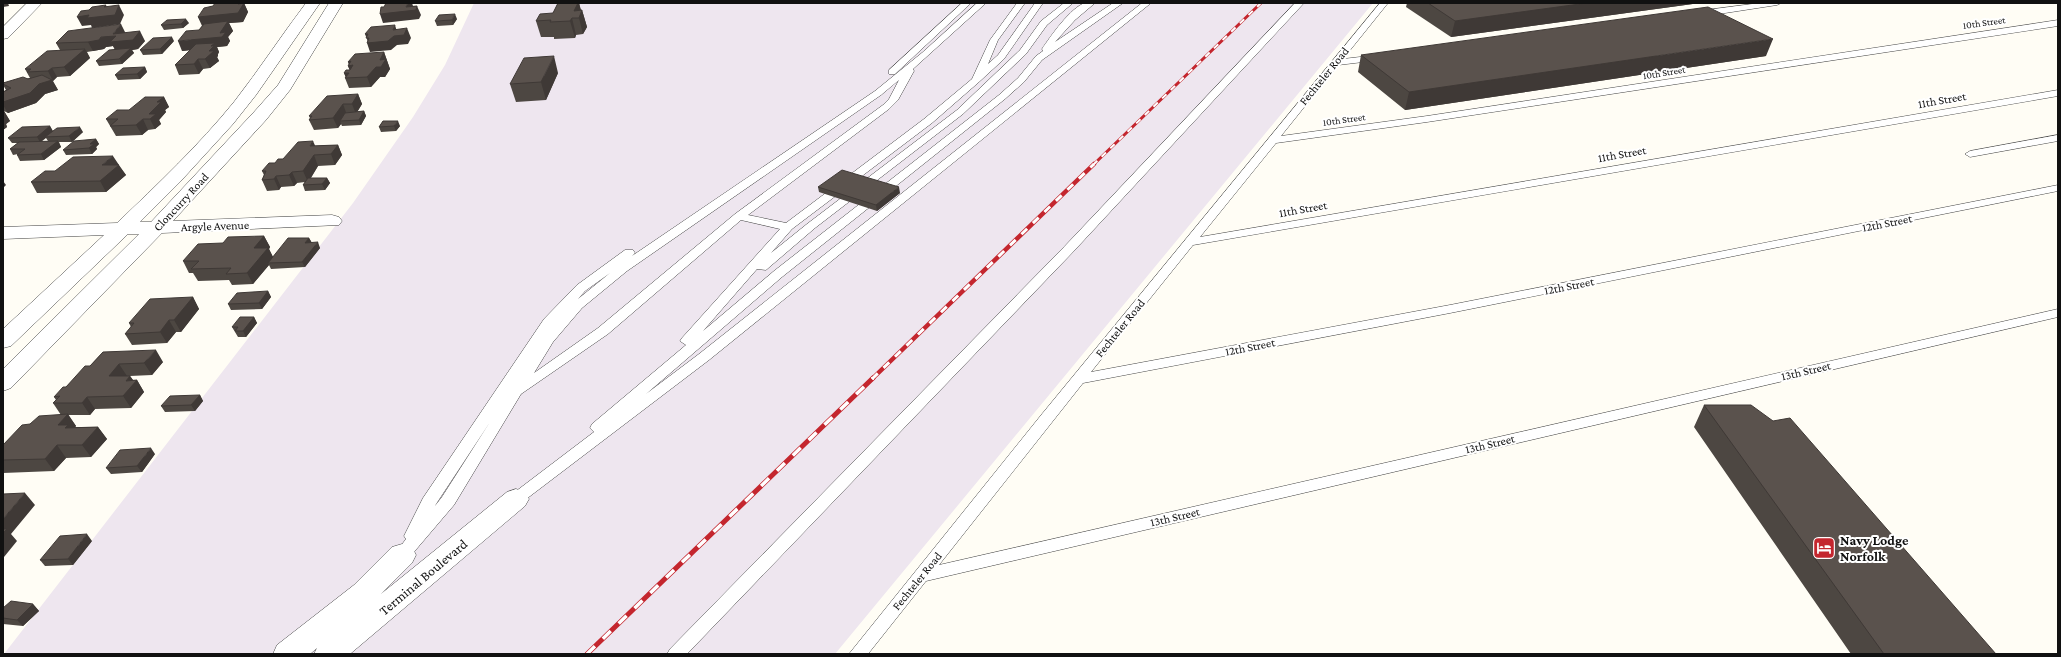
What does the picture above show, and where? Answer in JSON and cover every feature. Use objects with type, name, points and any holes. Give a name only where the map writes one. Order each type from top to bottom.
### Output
[{"type":"street","points":[[3,36],[35,3]]},
{"type":"street","name":"Cloncurry Road","points":[[3,341],[122,229],[226,121],[256,86],[288,35],[313,3]]},
{"type":"street","name":"Cloncurry Road","points":[[3,383],[156,228],[284,87],[336,3]]},
{"type":"street","name":"Argyle Avenue","points":[[3,233],[332,221]]},
{"type":"street","name":"Terminal Boulevard","points":[[329,654],[516,499]]},
{"type":"street","name":"Terminal Boulevard","points":[[288,654],[364,593],[402,555]]},
{"type":"lane","points":[[402,555],[429,502],[489,410],[549,322],[581,288],[603,271],[830,118],[875,85],[966,3]]},
{"type":"lane","points":[[402,555],[448,501],[548,340],[578,305],[598,287],[856,109],[912,65],[982,3]]},
{"type":"lane","points":[[976,80],[994,40],[1021,3]]},
{"type":"lane","points":[[652,380],[788,227],[928,121],[976,80],[1001,57],[1039,3]]},
{"type":"lane","points":[[734,289],[811,226],[960,112],[1023,52],[1044,23],[1056,3]]},
{"type":"lane","points":[[1044,23],[1069,3]]},
{"type":"lane","points":[[1044,23],[1079,3]]},
{"type":"lane","points":[[516,499],[652,380],[778,274],[1002,97],[1021,80],[1056,34],[1075,13],[1091,3]]},
{"type":"lane","points":[[1056,34],[1105,3]]},
{"type":"lane","points":[[1039,58],[1062,40],[1119,3]]},
{"type":"lane","points":[[516,499],[704,357],[1147,3]]},
{"type":"lane","points":[[676,654],[976,345],[1237,72],[1300,3]]},
{"type":"lane","name":"Fechteler Road","points":[[858,654],[1078,379],[1384,3]]},
{"type":"lane","points":[[1692,15],[1777,3]]},
{"type":"lane","name":"10th Street","points":[[1273,140],[1427,119],[2058,23]]},
{"type":"lane","points":[[1334,63],[1389,56]]},
{"type":"lane","points":[[514,395],[603,331],[739,216],[886,107],[893,100],[912,65]]},
{"type":"lane","name":"11th Street","points":[[1191,242],[2058,93]]},
{"type":"lane","points":[[1970,154],[2058,138]]},
{"type":"lane","name":"12th Street","points":[[1078,379],[1458,308],[2058,188]]},
{"type":"lane","points":[[739,216],[788,227]]},
{"type":"lane","name":"13th Street","points":[[922,575],[2058,313]]},
{"type":"shaded area","points":[[474,3],[1373,3],[835,654],[4,654],[353,203],[413,117],[445,65]]},
{"type":"building","points":[[215,3],[244,3],[238,13],[198,17],[204,8],[213,6]]},
{"type":"building","points":[[386,3],[408,3],[406,7],[417,6],[416,10],[380,14],[381,7],[384,7]]},
{"type":"building","points":[[558,3],[578,3],[574,11],[582,10],[579,18],[572,18],[570,21],[536,21],[540,14],[553,13]]},
{"type":"building","points":[[1428,3],[1587,3],[1455,21]]},
{"type":"building","points":[[106,5],[104,7],[119,5],[115,15],[87,18],[89,15],[77,17],[81,11],[89,10],[92,7]]},
{"type":"building","points":[[1708,7],[1773,39],[1409,92],[1361,55]]},
{"type":"building","points":[[455,14],[452,20],[435,21],[439,15]]},
{"type":"building","points":[[186,19],[181,24],[161,25],[167,20]]},
{"type":"building","points":[[228,21],[220,33],[226,32],[222,37],[178,41],[186,31],[199,30],[204,24]]},
{"type":"building","points":[[121,24],[113,34],[140,31],[133,40],[110,42],[116,36],[101,37],[99,40],[88,42],[56,43],[68,31]]},
{"type":"building","points":[[395,25],[393,30],[407,28],[404,35],[394,36],[388,41],[367,43],[369,38],[366,38],[368,34],[365,34],[371,27]]},
{"type":"building","points":[[172,37],[160,49],[140,50],[153,38]]},
{"type":"building","points":[[215,43],[211,46],[214,46],[209,51],[214,51],[205,59],[198,59],[194,64],[175,65],[196,44]]},
{"type":"building","points":[[131,48],[119,59],[96,61],[109,50]]},
{"type":"building","points":[[85,49],[64,67],[52,68],[48,71],[27,72],[31,69],[25,69],[47,51]]},
{"type":"building","points":[[384,52],[380,60],[386,59],[381,67],[376,67],[367,77],[345,78],[349,73],[344,73],[346,70],[350,70],[353,65],[348,66],[351,61],[348,62],[355,54]]},
{"type":"building","points":[[554,56],[541,82],[510,84],[524,58]]},
{"type":"building","points":[[145,67],[137,74],[115,75],[123,68]]},
{"type":"building","points":[[42,75],[52,80],[39,84],[30,93],[3,102],[3,92],[11,88],[3,83],[23,77],[28,79]]},
{"type":"building","points":[[358,94],[352,104],[343,104],[333,118],[309,120],[312,116],[309,116],[327,96]]},
{"type":"building","points":[[145,97],[164,97],[157,102],[161,102],[149,114],[156,114],[150,119],[143,119],[136,125],[110,126],[118,119],[106,119],[117,110],[129,110]]},
{"type":"building","points":[[364,111],[359,120],[340,121],[345,113]]},
{"type":"building","points":[[383,121],[398,121],[394,126],[379,127]]},
{"type":"building","points":[[50,126],[37,137],[8,138],[22,127]]},
{"type":"building","points":[[80,127],[69,136],[45,137],[57,128]]},
{"type":"building","points":[[96,139],[90,144],[94,144],[89,148],[63,150],[74,141]]},
{"type":"building","points":[[58,141],[41,154],[17,155],[25,149],[10,149],[19,142]]},
{"type":"building","points":[[313,141],[310,146],[338,145],[331,154],[314,155],[303,171],[292,172],[289,175],[276,176],[274,179],[262,180],[266,171],[262,171],[269,163],[275,163],[278,159],[283,159],[298,142]]},
{"type":"building","points":[[113,156],[102,165],[119,165],[100,181],[31,182],[45,171],[55,171],[73,157]]},
{"type":"building","points":[[842,170],[899,187],[876,205],[818,187]]},
{"type":"building","points":[[308,178],[327,178],[322,184],[303,185]]},
{"type":"building","points":[[264,236],[254,248],[268,248],[247,273],[226,274],[231,268],[191,269],[199,261],[183,261],[198,244],[223,243],[228,237]]},
{"type":"building","points":[[288,238],[309,238],[305,243],[318,242],[302,262],[268,263]]},
{"type":"building","points":[[268,291],[259,303],[228,304],[237,293]]},
{"type":"building","points":[[193,297],[174,320],[169,320],[160,332],[125,334],[134,323],[129,323],[150,299]]},
{"type":"building","points":[[240,317],[254,317],[243,331],[235,331],[238,327],[232,327]]},
{"type":"building","points":[[156,350],[144,363],[119,364],[109,376],[130,376],[126,381],[137,380],[123,396],[87,397],[82,403],[53,403],[60,396],[54,397],[63,387],[66,387],[85,366],[90,366],[103,352]]},
{"type":"building","points":[[200,395],[191,405],[161,406],[170,396]]},
{"type":"building","points":[[1704,405],[1751,405],[1773,421],[1790,418],[1996,654],[1884,654]]},
{"type":"building","points":[[68,414],[58,425],[68,425],[65,428],[98,427],[82,445],[57,445],[45,459],[3,460],[3,445],[22,425],[30,424],[39,416]]},
{"type":"building","points":[[151,448],[137,466],[106,468],[120,450]]},
{"type":"building","points":[[25,493],[3,519],[3,494]]},
{"type":"building","points":[[87,534],[68,559],[40,560],[60,536]]},
{"type":"building","points":[[11,601],[33,604],[17,620],[3,618],[3,608]]},
{"type":"railway","points":[[1093,165],[1261,3]]},
{"type":"railway","points":[[872,379],[1094,164]]},
{"type":"railway","points":[[587,654],[873,378]]},
{"type":"place","name":"Navy Lodge Norfolk","points":[[1824,548]]}]
